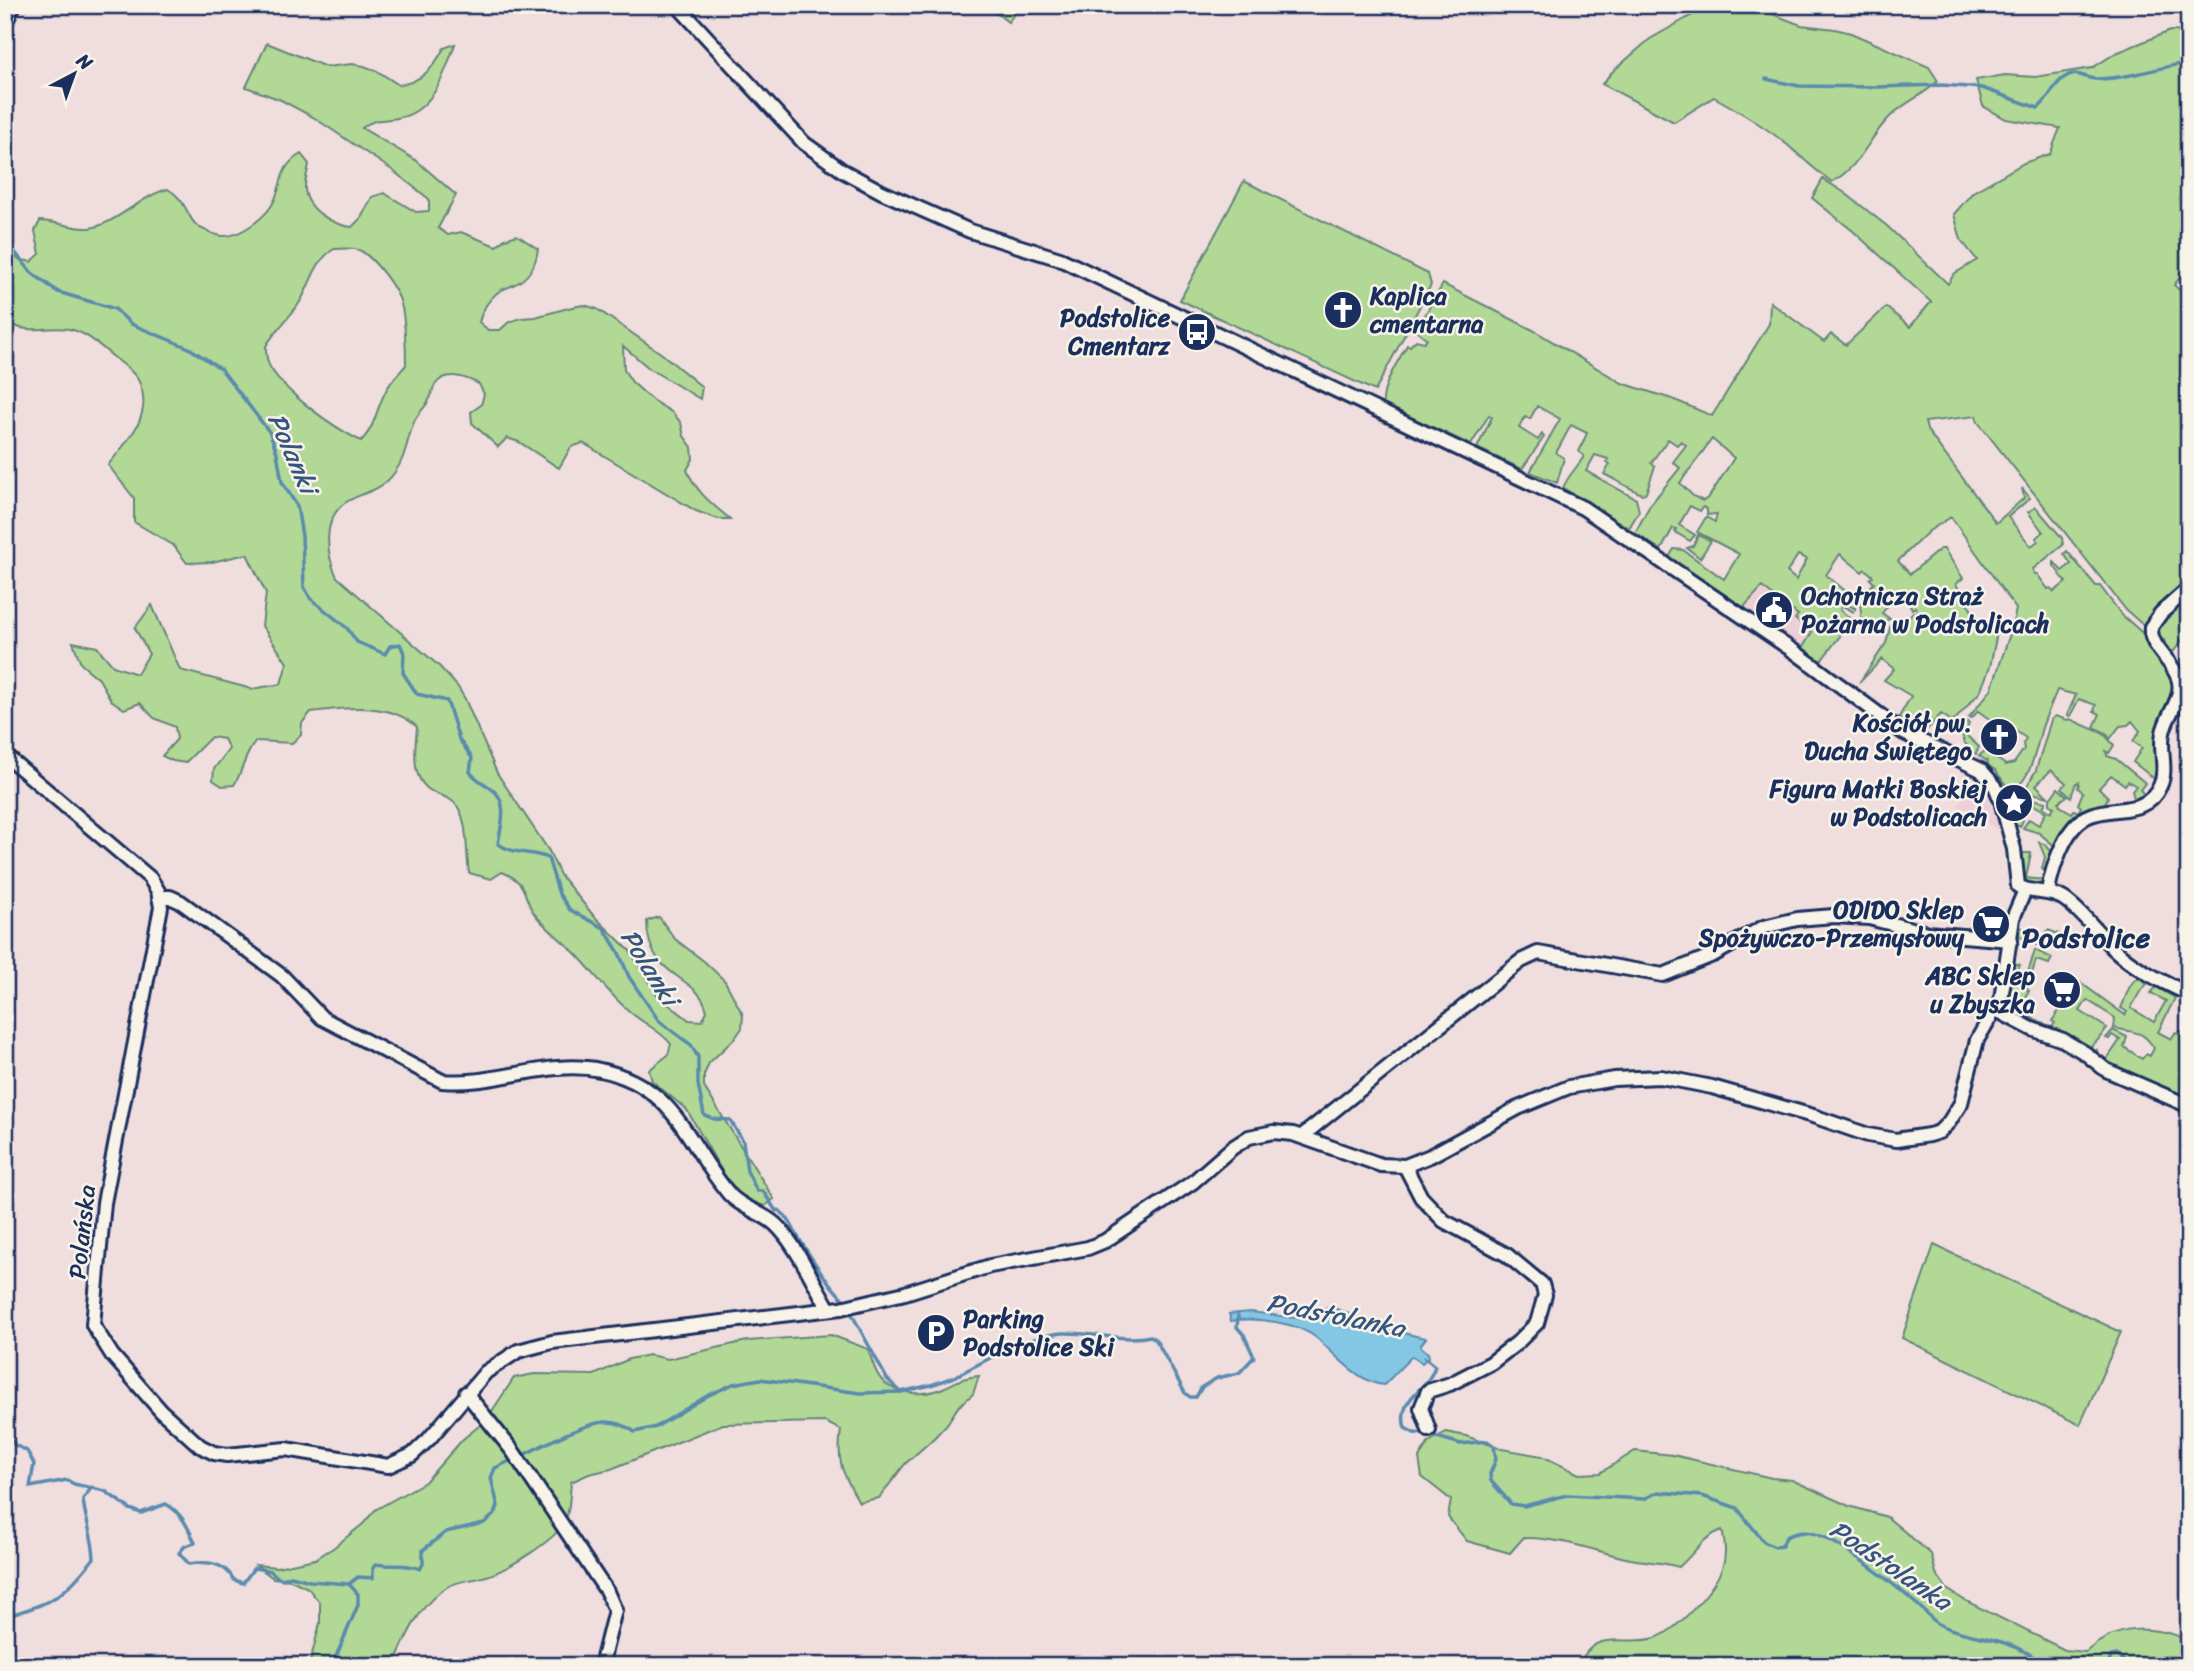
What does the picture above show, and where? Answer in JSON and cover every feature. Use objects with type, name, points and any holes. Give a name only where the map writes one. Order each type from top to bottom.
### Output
[{"type":"street","points":[[5,23],[14,5]]},
{"type":"street","points":[[677,5],[804,143],[843,171],[882,192],[970,231],[1071,265],[1574,503],[1618,530],[1795,652],[1904,733],[1982,770],[1995,786],[2001,801],[2014,849],[2017,884],[2025,890],[2048,891],[2067,901],[2124,958],[2189,994]]},
{"type":"street","points":[[2048,891],[2058,854],[2080,821],[2091,815],[2144,805],[2160,786],[2163,769],[2162,735],[2175,704],[2179,683],[2174,668],[2154,641],[2151,627],[2161,613],[2189,588]]},
{"type":"street","points":[[5,755],[150,878],[159,897],[170,897],[180,902],[239,944],[282,976],[322,1017],[421,1072],[442,1081],[460,1083],[559,1067],[580,1067],[626,1078],[652,1093],[668,1105],[732,1197],[762,1214],[785,1234],[829,1309]]},
{"type":"street","points":[[1429,1430],[1421,1408],[1428,1391],[1450,1384],[1491,1363],[1517,1343],[1537,1323],[1545,1295],[1542,1284],[1507,1255],[1444,1221],[1421,1197],[1405,1166],[1430,1156],[1518,1108],[1569,1087],[1615,1079],[1661,1077],[1712,1087],[1868,1135],[1896,1140],[1939,1132],[1950,1122],[1961,1103],[1977,1040],[2001,999],[2014,918],[2025,890]]},
{"type":"street","name":"Polańska","points":[[159,897],[161,907],[104,1203],[93,1325],[112,1355],[161,1411],[200,1446],[227,1455],[286,1449],[388,1466],[412,1455],[429,1439],[486,1371],[518,1351],[533,1346],[829,1309],[905,1293],[990,1266],[1088,1248],[1105,1241],[1193,1182],[1232,1147],[1250,1137],[1274,1132],[1302,1136],[1381,1165],[1405,1166]]},
{"type":"street","points":[[1302,1136],[1521,961],[1538,953],[1662,975],[1713,955],[1764,927],[1797,919],[1834,916],[1869,918],[1927,933],[2011,940]]},
{"type":"street","points":[[1996,1010],[2063,1040],[2106,1070],[2189,1106]]},
{"type":"street","points":[[466,1393],[512,1450],[607,1592],[615,1610],[601,1666]]},
{"type":"shaded area","points":[[1762,585],[1805,618],[1813,633],[1802,649],[1742,606]]},
{"type":"shaded area","points":[[1976,779],[1988,796],[2002,832],[1958,805]]},
{"type":"green space","points":[[986,5],[1021,5],[1008,22]]},
{"type":"green space","points":[[1710,5],[1749,5],[1801,25],[1851,33],[1929,67],[1938,81],[1892,115],[1856,162],[1832,182],[1768,130],[1714,97],[1674,122],[1602,84],[1650,39]]},
{"type":"green space","points":[[2170,31],[2189,32],[2189,266],[2174,285],[2189,299],[2189,584],[2143,625],[2126,610],[1976,416],[1925,422],[1927,430],[1996,523],[2024,498],[2022,488],[2030,498],[2008,517],[2031,546],[2043,532],[2028,512],[2036,507],[2062,538],[2063,545],[2033,569],[2034,574],[2037,574],[2048,589],[2051,588],[2054,592],[2066,582],[2054,562],[2062,571],[2071,564],[2064,554],[2067,551],[2096,586],[2100,586],[2121,614],[2148,638],[2177,682],[2157,781],[2133,762],[2142,748],[2133,741],[2140,731],[2132,721],[2128,725],[2120,726],[2110,739],[2106,733],[2094,727],[2100,714],[2094,711],[2096,705],[2079,699],[2070,716],[2067,715],[2076,695],[2057,690],[2030,768],[2020,784],[2005,795],[2006,785],[1987,761],[1979,756],[1985,751],[2006,765],[2014,763],[2024,749],[2026,738],[2008,726],[2005,730],[1978,711],[1972,718],[1969,717],[1991,690],[2016,609],[1951,517],[1929,531],[1898,561],[1910,574],[1940,549],[1944,549],[1963,578],[1956,584],[1985,633],[1998,625],[1998,628],[1990,667],[1980,692],[1953,722],[1941,714],[1923,734],[1898,719],[1911,696],[1884,680],[1894,669],[1882,659],[1859,683],[1886,643],[1891,624],[1898,629],[1913,612],[1918,612],[1915,607],[1912,609],[1907,599],[1895,592],[1892,596],[1894,598],[1882,613],[1890,619],[1873,625],[1861,617],[1861,598],[1874,583],[1870,579],[1873,576],[1865,569],[1862,572],[1840,554],[1826,575],[1854,598],[1855,609],[1841,600],[1839,602],[1854,612],[1843,606],[1840,610],[1851,619],[1847,624],[1842,622],[1837,626],[1840,636],[1820,662],[1802,649],[1812,632],[1795,619],[1798,615],[1762,587],[1743,608],[1669,557],[1674,549],[1683,550],[1724,579],[1739,554],[1697,532],[1706,517],[1715,522],[1717,514],[1707,515],[1707,509],[1703,507],[1700,511],[1690,506],[1679,525],[1695,535],[1690,541],[1673,528],[1661,550],[1635,533],[1650,505],[1680,468],[1673,462],[1686,445],[1681,441],[1677,445],[1668,439],[1651,463],[1655,466],[1646,493],[1641,494],[1604,474],[1610,464],[1608,459],[1595,455],[1586,471],[1636,499],[1639,511],[1629,528],[1563,488],[1584,456],[1579,452],[1587,433],[1571,425],[1556,453],[1564,458],[1557,483],[1530,472],[1560,419],[1537,406],[1530,419],[1525,417],[1519,428],[1538,440],[1542,434],[1544,437],[1522,469],[1477,448],[1492,417],[1489,415],[1471,445],[1383,404],[1388,381],[1407,345],[1410,346],[1416,340],[1424,342],[1427,339],[1416,330],[1443,284],[1533,330],[1622,383],[1675,400],[1712,416],[1769,324],[1770,302],[1824,342],[1831,334],[1846,345],[1886,307],[1910,327],[1931,302],[1853,231],[1812,198],[1823,179],[1887,226],[1948,284],[1954,274],[1977,260],[1961,240],[1954,214],[1973,192],[2024,163],[2050,154],[2060,128],[2006,119],[1983,106],[1976,80],[2005,75],[2035,77],[2092,68],[2116,53]],"holes":[[[1712,439],[1734,458],[1709,497],[1703,501],[1693,496],[1680,483]],[[1798,555],[1807,559],[1796,580],[1787,572]]]},
{"type":"green space","points":[[267,43],[326,67],[352,64],[364,66],[399,85],[421,77],[444,48],[455,44],[442,79],[429,100],[410,114],[374,121],[362,128],[417,161],[456,195],[438,228],[448,235],[461,232],[496,246],[517,235],[538,249],[527,275],[500,290],[486,306],[479,322],[488,330],[500,330],[509,322],[521,318],[584,305],[597,309],[662,354],[702,387],[700,399],[650,369],[623,346],[624,370],[632,382],[652,400],[673,413],[681,423],[684,436],[692,447],[693,459],[687,470],[695,485],[730,519],[718,519],[696,511],[583,443],[571,447],[559,468],[519,442],[507,438],[498,447],[472,423],[471,412],[481,405],[484,394],[479,384],[462,377],[450,376],[439,380],[417,416],[395,472],[382,485],[341,506],[331,522],[328,541],[337,577],[440,667],[458,687],[497,773],[549,851],[560,875],[593,915],[630,951],[658,996],[689,1020],[702,1021],[707,1011],[694,989],[664,966],[655,955],[649,941],[647,921],[659,917],[675,939],[725,981],[743,1015],[742,1028],[709,1063],[704,1075],[704,1087],[774,1199],[765,1206],[744,1197],[732,1187],[687,1110],[652,1081],[649,1070],[668,1055],[671,1044],[622,1005],[577,955],[542,922],[532,910],[522,886],[517,881],[502,872],[491,879],[469,873],[465,831],[459,809],[450,799],[428,789],[418,774],[415,756],[417,727],[394,713],[366,708],[311,712],[302,723],[301,735],[292,743],[256,741],[234,785],[222,786],[213,780],[214,769],[229,749],[224,739],[211,737],[185,763],[162,756],[177,739],[175,727],[154,718],[140,703],[124,709],[111,700],[99,679],[81,664],[73,642],[97,647],[113,666],[137,674],[149,654],[135,628],[152,605],[180,670],[252,689],[281,684],[287,663],[262,626],[266,593],[247,554],[212,562],[187,563],[173,545],[134,522],[134,498],[108,465],[130,438],[141,418],[143,396],[140,384],[135,375],[91,338],[69,329],[31,329],[5,322],[5,252],[31,262],[40,254],[35,231],[40,221],[83,228],[99,226],[168,189],[180,199],[193,221],[202,229],[221,236],[237,233],[251,226],[268,210],[276,198],[284,171],[293,159],[301,154],[309,164],[305,186],[309,202],[314,209],[336,223],[352,227],[361,218],[372,197],[384,193],[416,212],[429,211],[429,199],[392,170],[313,117],[281,100],[246,87]],"holes":[[[334,249],[358,250],[372,260],[395,291],[403,317],[406,365],[388,387],[370,429],[361,441],[324,419],[298,399],[277,377],[266,356],[266,346],[298,305],[321,261]]]},
{"type":"green space","points":[[1244,181],[1428,274],[1431,285],[1375,391],[1180,300]]},
{"type":"green space","points":[[1698,535],[1711,541],[1700,558],[1687,548],[1693,546]]},
{"type":"green space","points":[[2189,597],[2189,643],[2183,639],[2174,651],[2168,651],[2164,640],[2158,643],[2156,626],[2168,610]]},
{"type":"green space","points":[[2055,716],[2070,719],[2104,734],[2114,745],[2109,753],[2106,751],[2107,756],[2116,759],[2145,783],[2140,790],[2146,796],[2136,805],[2132,791],[2136,786],[2128,781],[2125,785],[2111,775],[2099,788],[2108,797],[2103,808],[2089,813],[2057,848],[2039,833],[2023,828],[2029,819],[2039,825],[2046,812],[2020,797],[2013,809],[2023,820],[2020,827],[2014,824],[2008,805],[2017,796],[2046,802],[2043,807],[2051,812],[2054,807],[2050,805],[2050,799],[2058,788],[2067,796],[2059,802],[2060,806],[2072,813],[2074,810],[2078,812],[2081,807],[2078,804],[2083,792],[2078,788],[2079,782],[2076,783],[2071,797],[2062,788],[2066,783],[2051,770],[2036,785],[2048,797],[2024,791],[2036,770],[2051,720]]},
{"type":"green space","points":[[1966,721],[1969,724],[1965,734],[1979,747],[1976,754],[1963,739],[1962,731]]},
{"type":"green space","points":[[2039,842],[2046,845],[2053,854],[2044,887],[2029,884],[2022,879],[2019,853],[2031,853],[2026,878],[2045,880],[2047,872],[2042,869],[2045,857]]},
{"type":"green space","points":[[2022,910],[2020,926],[2026,933],[2041,941],[2048,930],[2061,935],[2049,948],[2028,942],[2017,934],[2016,921]]},
{"type":"green space","points":[[2035,950],[2052,958],[2049,964],[2036,960],[2027,990],[2029,991],[2024,998],[2030,1002],[2026,1009],[2028,1015],[2051,1028],[2055,1023],[2052,1021],[2061,1008],[2044,993],[2048,991],[2065,1004],[2076,989],[2070,984],[2074,978],[2125,1015],[2127,1012],[2121,1008],[2130,987],[2138,977],[2147,984],[2131,1008],[2154,1022],[2166,1001],[2151,993],[2156,987],[2175,998],[2158,1032],[2171,1039],[2180,1031],[2189,1036],[2189,1093],[2184,1091],[2180,1099],[2139,1078],[2110,1068],[2093,1053],[2097,1050],[2097,1053],[2107,1059],[2120,1040],[2112,1035],[2109,1039],[2106,1038],[2113,1030],[2127,1037],[2124,1047],[2142,1059],[2146,1054],[2150,1056],[2154,1048],[2142,1035],[2114,1028],[2115,1018],[2087,1000],[2080,1011],[2107,1028],[2088,1049],[2007,1011],[2005,1001],[2010,962],[2020,965],[2014,978],[2020,983],[2026,979]]},
{"type":"green space","points":[[1934,1245],[2121,1332],[2080,1425],[1902,1338]]},
{"type":"green space","points":[[831,1335],[868,1349],[879,1376],[898,1390],[913,1393],[936,1391],[963,1379],[979,1376],[973,1394],[958,1407],[933,1439],[905,1464],[879,1498],[859,1502],[840,1460],[841,1430],[825,1422],[723,1424],[611,1469],[571,1482],[566,1519],[553,1536],[504,1569],[460,1582],[437,1594],[414,1622],[393,1666],[309,1666],[320,1623],[320,1603],[308,1588],[291,1580],[273,1578],[256,1565],[277,1567],[315,1559],[363,1524],[375,1510],[425,1482],[492,1411],[514,1378],[534,1374],[594,1375],[629,1359],[649,1355],[668,1359],[747,1341]]},
{"type":"green space","points":[[1446,1432],[1502,1449],[1542,1456],[1579,1474],[1600,1473],[1635,1451],[1673,1455],[1772,1478],[1792,1480],[1849,1506],[1887,1517],[1931,1554],[1936,1573],[1947,1589],[2065,1650],[2086,1652],[2109,1636],[2134,1630],[2148,1630],[2189,1640],[2189,1666],[1774,1666],[1748,1663],[1736,1666],[1579,1666],[1593,1646],[1611,1640],[1655,1638],[1684,1619],[1711,1587],[1722,1568],[1725,1549],[1722,1530],[1704,1541],[1679,1567],[1536,1538],[1523,1538],[1510,1553],[1467,1541],[1448,1517],[1451,1500],[1422,1477],[1419,1458],[1429,1442]]},
{"type":"water","points":[[1329,1306],[1426,1338],[1420,1346],[1429,1357],[1422,1363],[1412,1356],[1384,1385],[1366,1380],[1311,1334],[1277,1322],[1231,1321],[1229,1314],[1251,1312],[1302,1319]]},
{"type":"waterway","points":[[1766,79],[1799,86],[1942,85],[1982,88],[2038,108],[2059,82],[2071,74],[2094,79],[2109,78],[2189,62]]},
{"type":"waterway","name":"Polanki","points":[[5,240],[32,273],[58,292],[115,309],[131,324],[189,348],[221,369],[270,433],[282,482],[297,506],[302,536],[304,587],[311,599],[347,628],[357,642],[385,654],[390,646],[400,644],[404,653],[403,673],[417,694],[447,701],[459,739],[472,758],[470,772],[493,790],[501,801],[503,815],[498,844],[510,850],[548,858],[559,894],[570,910],[604,928],[629,977],[659,1021],[691,1045],[698,1057],[698,1084],[704,1115],[730,1120],[743,1141],[747,1171],[757,1191],[763,1191],[776,1211],[779,1210],[786,1217],[831,1286],[844,1300]]},
{"type":"waterway","name":"Polanki","points":[[849,1309],[887,1379],[901,1392]]},
{"type":"waterway","name":"Podstolanka","points":[[1006,1350],[1041,1337],[1063,1333],[1129,1338],[1151,1336],[1156,1340],[1185,1393],[1196,1397],[1202,1387],[1217,1378],[1239,1373],[1254,1357],[1244,1335],[1237,1327],[1238,1316]]},
{"type":"waterway","name":"Podstolanka","points":[[521,1456],[562,1436],[604,1422],[624,1425],[635,1432],[656,1427],[707,1396],[733,1384],[760,1379],[860,1393],[901,1392],[954,1377],[994,1356]]},
{"type":"waterway","name":"Podstolanka","points":[[1425,1358],[1435,1366],[1432,1374],[1405,1409],[1405,1428],[1414,1433],[1461,1444],[1487,1441],[1494,1446],[1496,1459],[1490,1474],[1491,1481],[1511,1504],[1524,1506],[1567,1495],[1644,1499],[1658,1492],[1702,1496],[1737,1508],[1764,1542],[1775,1547],[1782,1546],[1786,1537],[1799,1533],[1824,1537],[1869,1566],[1937,1623],[2011,1645],[2037,1659],[2044,1666]]},
{"type":"waterway","points":[[5,1431],[15,1445],[27,1451],[34,1464],[30,1487],[67,1480],[105,1491],[130,1509],[141,1513],[166,1504],[172,1508],[184,1521],[195,1543],[185,1546],[179,1553],[189,1564],[215,1564],[225,1569],[234,1580],[243,1583],[254,1568],[271,1571],[283,1579],[291,1576],[310,1581],[349,1584]]},
{"type":"waterway","name":"Podstolanka","points":[[349,1584],[358,1577],[373,1578],[376,1564],[420,1569],[423,1564],[423,1550],[446,1532],[484,1523],[495,1514],[498,1506],[491,1478],[495,1468],[512,1460]]},
{"type":"waterway","points":[[5,1617],[56,1597],[94,1558],[83,1499],[92,1487]]},
{"type":"waterway","name":"Podstolanka","points":[[332,1666],[358,1605],[358,1594],[349,1584]]},
{"type":"waterway","name":"Podstolanka","points":[[2108,1666],[2111,1656],[2117,1655],[2130,1666]]},
{"type":"place","name":"Kaplica cmentarna","points":[[1343,310]]},
{"type":"place","name":"Podstolice Cmentarz","points":[[1197,332]]},
{"type":"place","name":"Ochotnicza Straż Pożarna w Podstolicach","points":[[1774,610]]},
{"type":"place","name":"Kościół pw. Ducha Świętego","points":[[1999,737]]},
{"type":"place","name":"Figura Matki Boskiej w Podstolicach","points":[[2014,803]]},
{"type":"place","name":"ODIDO Sklep Spożywczo-Przemysłowy","points":[[1991,924]]},
{"type":"place","name":"ABC Sklep u Zbyszka","points":[[2062,990]]},
{"type":"place","name":"Parking Podstolice Ski","points":[[936,1333]]},
{"type":"district","name":"Podstolice","points":[[2086,937]]}]
